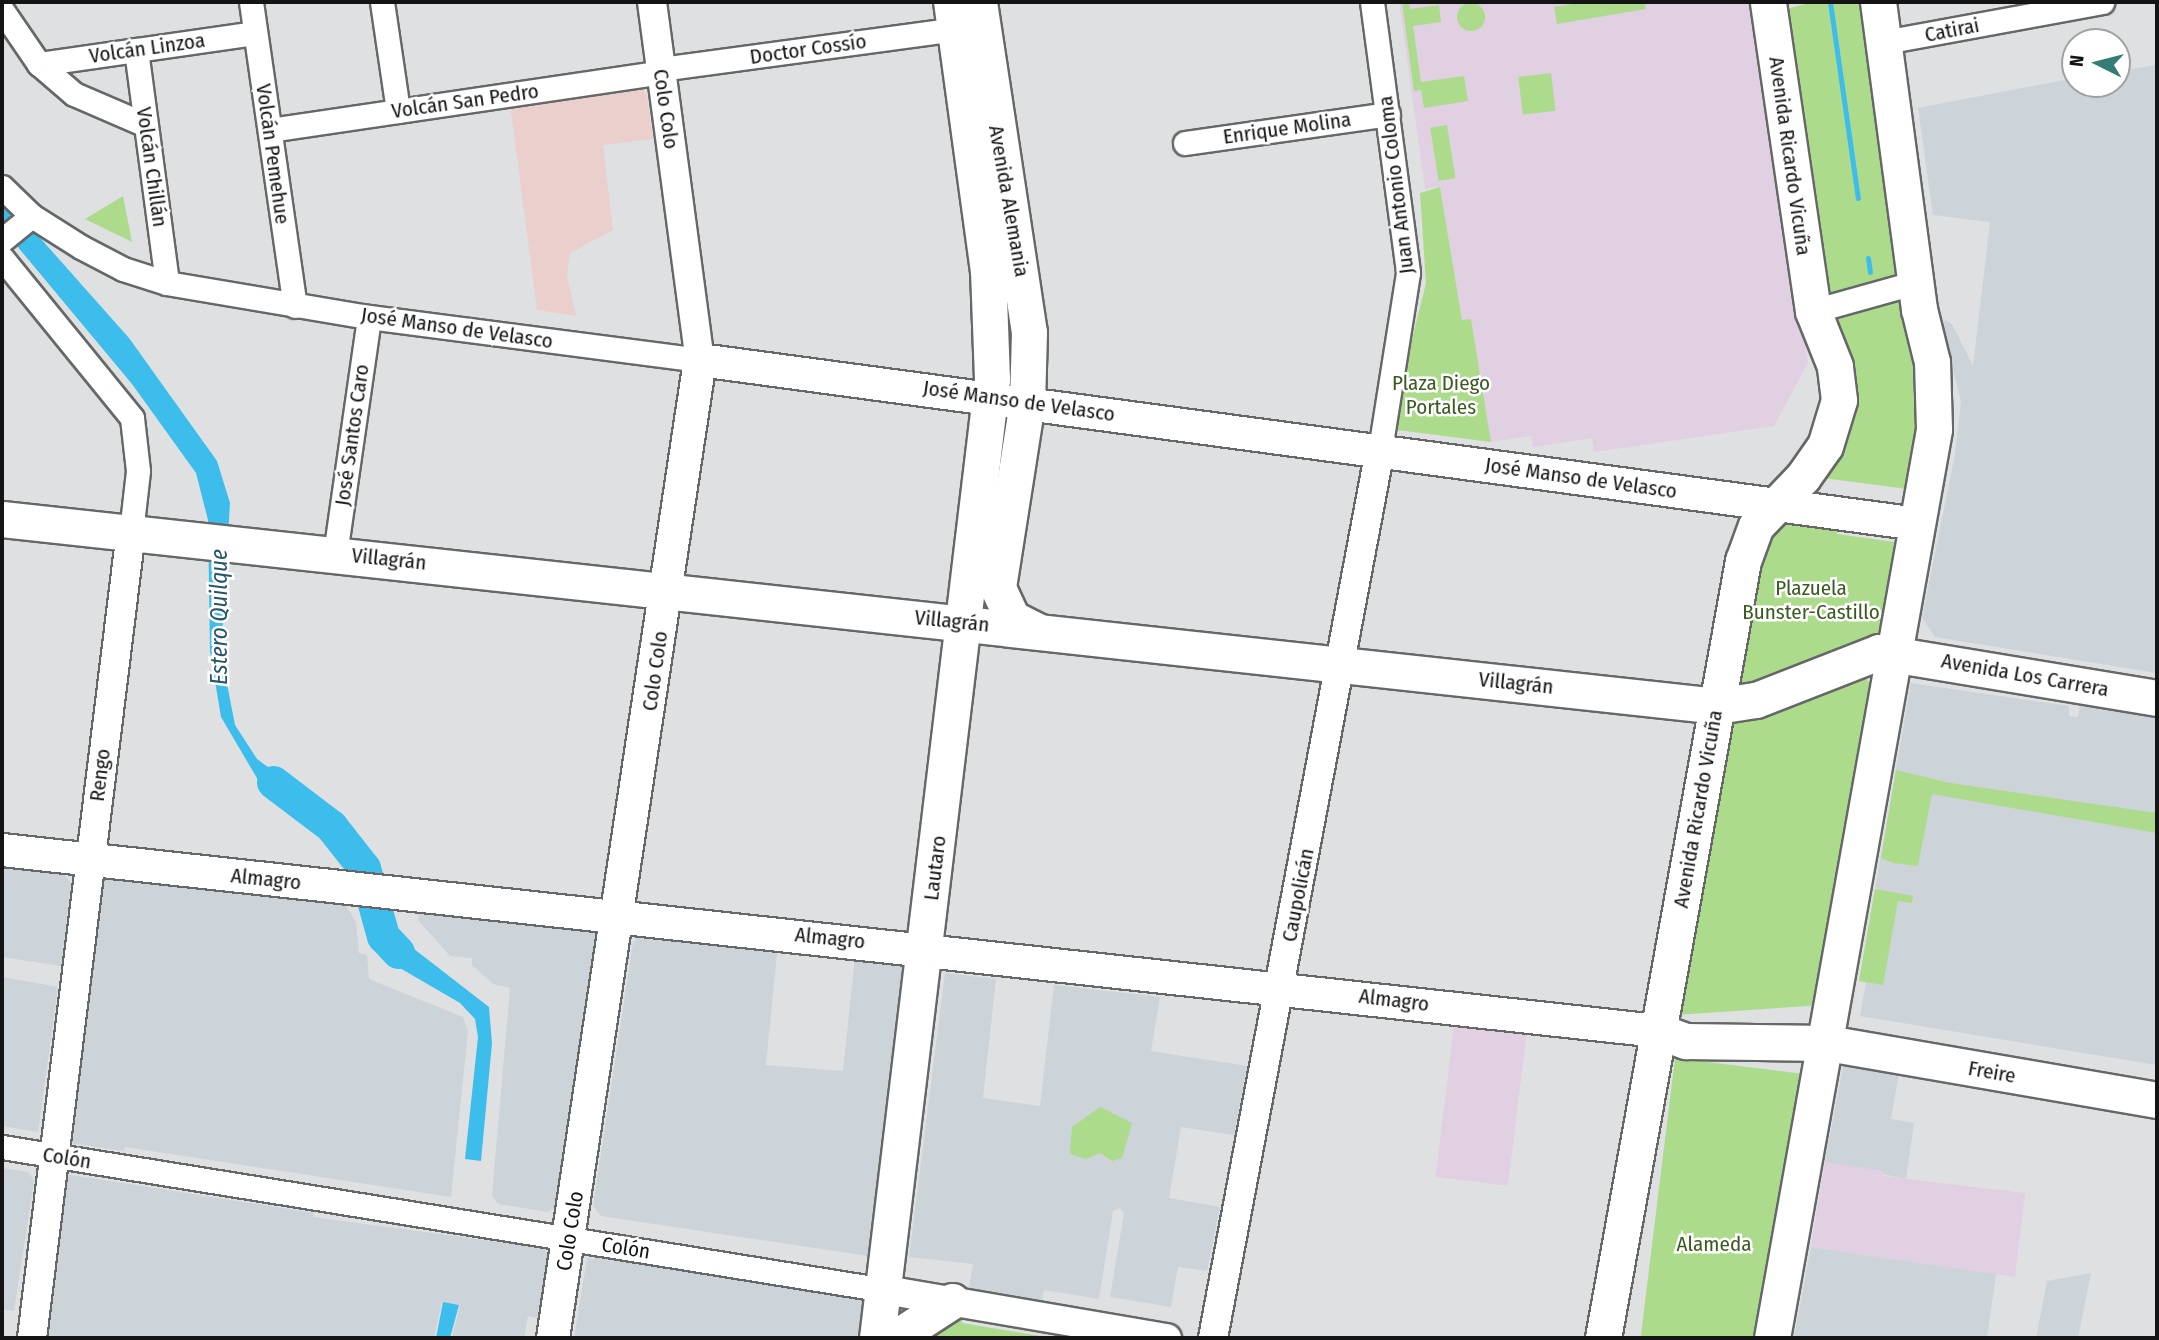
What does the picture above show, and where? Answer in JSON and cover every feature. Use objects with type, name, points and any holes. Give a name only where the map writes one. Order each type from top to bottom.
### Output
[{"type":"main road","name":"Avenida Alemania","points":[[979,2],[998,147],[1024,286],[1029,344],[1027,402]]},
{"type":"main road","name":"Avenida Ricardo Vicuña","points":[[1603,1338],[1748,545],[1756,526],[1816,460],[1831,433],[1837,408],[1835,366],[1813,311],[1768,2]]},
{"type":"main road","points":[[1772,1338],[1833,1009],[1893,653],[1918,524],[1935,411],[1878,2]]},
{"type":"main road","name":"Avenida Alemania","points":[[953,16],[990,294],[990,397]]},
{"type":"main road","name":"José Manso de Velasco","points":[[700,360],[1918,524]]},
{"type":"main road","name":"Colo Colo","points":[[553,1338],[619,916],[700,360]]},
{"type":"main road","name":"Lautaro","points":[[877,1338],[885,1290],[990,397]]},
{"type":"main road","points":[[1027,402],[998,581],[1008,613],[1038,631]]},
{"type":"main road","name":"Villagrán","points":[[2,519],[1717,706],[1747,704],[1880,652],[1893,653]]},
{"type":"main road","name":"Avenida Los Carrera","points":[[1893,653],[2157,698]]},
{"type":"main road","points":[[1838,668],[1869,677],[1881,705],[1880,728]]},
{"type":"main road","name":"Almagro","points":[[2,850],[925,948],[1658,1031],[1813,1019],[1833,1009]]},
{"type":"main road","name":"Almagro","points":[[1658,1031],[1686,1041],[1827,1043]]},
{"type":"main road","name":"Freire","points":[[1827,1043],[2157,1100]]},
{"type":"main road","points":[[895,1338],[952,1301]]},
{"type":"street","name":"Volcán Pemehue","points":[[251,2],[295,306]]},
{"type":"street","points":[[382,2],[398,111]]},
{"type":"street","name":"Colo Colo","points":[[652,2],[700,360]]},
{"type":"street","name":"Juan Antonio Coloma","points":[[1372,2],[1408,272],[1380,450]]},
{"type":"street","name":"Catirai","points":[[1884,42],[2102,2]]},
{"type":"street","points":[[2,10],[39,64],[74,94],[146,125]]},
{"type":"street","name":"Doctor Cossío","points":[[660,71],[953,16]]},
{"type":"street","name":"Volcán Linzoa","points":[[39,64],[255,33]]},
{"type":"street","name":"Volcán Chillán","points":[[136,50],[167,283]]},
{"type":"street","name":"Volcán San Pedro","points":[[270,130],[660,71]]},
{"type":"street","name":"Enrique Molina","points":[[1185,143],[1388,114]]},
{"type":"street","name":"José Manso de Velasco","points":[[2,187],[30,218],[123,270],[167,283],[369,317],[700,360]]},
{"type":"street","points":[[2,245],[30,218]]},
{"type":"street","name":"Rengo","points":[[2,245],[132,418],[138,471],[52,1155],[32,1338]]},
{"type":"street","points":[[1813,311],[1917,282]]},
{"type":"street","name":"José Santos Caro","points":[[335,554],[369,317]]},
{"type":"street","name":"Caupolicán","points":[[1213,1338],[1342,664],[1380,450]]},
{"type":"street","name":"Colón","points":[[2,1147],[952,1301],[1153,1337]]},
{"type":"shaded area","points":[[1399,2],[1757,2],[1808,363],[1774,426],[1594,452],[1592,438],[1533,447],[1531,436],[1491,442],[1471,320],[1462,320],[1440,187],[1425,189]]},
{"type":"shaded area","points":[[2157,65],[2157,673],[1935,637],[1922,618],[1955,454],[1961,401],[1947,345],[1936,333],[1945,320],[1952,324],[1973,366],[1990,222],[1933,215],[1918,108],[2061,81],[2061,98],[2131,98],[2131,69]]},
{"type":"shaded area","points":[[641,86],[647,96],[653,139],[603,145],[613,230],[570,253],[567,276],[576,316],[537,310],[510,104]]},
{"type":"shaded area","points":[[1911,683],[2069,706],[2069,716],[2078,717],[2080,706],[2157,715],[2157,1065],[1860,1016],[1866,982],[1859,981]]},
{"type":"shaded area","points":[[2,866],[64,874],[71,883],[61,966],[2,957]]},
{"type":"shaded area","points":[[101,879],[345,904],[356,922],[359,953],[367,955],[369,979],[463,1017],[468,1031],[451,1197],[125,1147],[124,1151],[70,1143]]},
{"type":"shaded area","points":[[419,912],[600,928],[558,1204],[548,1212],[498,1204],[492,1196],[510,988],[493,984],[472,965],[472,958],[450,956],[418,920]]},
{"type":"shaded area","points":[[638,938],[777,953],[766,1065],[843,1071],[855,957],[903,966],[895,1075],[889,1075],[868,1256],[601,1216],[593,1206],[633,943]]},
{"type":"shaded area","points":[[945,973],[996,979],[983,1098],[1040,1106],[1054,985],[1160,997],[1151,1051],[1247,1066],[1234,1135],[1181,1127],[1169,1198],[1220,1207],[1207,1271],[1178,1267],[1171,1307],[1110,1297],[1124,1213],[1119,1208],[1113,1211],[1099,1299],[1044,1290],[1042,1300],[969,1288],[973,1264],[909,1257]]},
{"type":"shaded area","points":[[2,977],[58,987],[38,1132],[2,1126]]},
{"type":"shaded area","points":[[1454,1026],[1526,1035],[1508,1186],[1435,1177]]},
{"type":"shaded area","points":[[1847,1064],[1899,1073],[1891,1119],[1914,1123],[1906,1179],[1825,1162],[1843,1067]]},
{"type":"shaded area","points":[[1825,1162],[1883,1171],[1883,1176],[2025,1193],[2015,1277],[1811,1247]]},
{"type":"shaded area","points":[[2,1168],[28,1172],[34,1181],[14,1311],[2,1309]]},
{"type":"shaded area","points":[[65,1174],[314,1213],[313,1217],[544,1248],[549,1257],[539,1318],[528,1316],[524,1338],[452,1338],[460,1305],[442,1302],[434,1338],[48,1338]]},
{"type":"shaded area","points":[[1811,1247],[1996,1274],[1987,1338],[1794,1338]]},
{"type":"shaded area","points":[[595,1253],[865,1299],[866,1338],[574,1338],[587,1258],[594,1259]]},
{"type":"shaded area","points":[[2091,1273],[2078,1338],[2036,1338],[2047,1281]]},
{"type":"green space","points":[[1402,2],[1409,2],[1410,9],[1439,5],[1441,22],[1413,26],[1421,82],[1464,76],[1468,101],[1424,108],[1421,90],[1414,91]]},
{"type":"green space","points":[[1585,2],[1645,2],[1646,9],[1557,24],[1554,7]]},
{"type":"green space","points":[[1813,2],[1872,2],[1925,360],[1915,490],[1808,476],[1832,442],[1782,10]]},
{"type":"green space","points":[[1471,3],[1481,7],[1485,17],[1481,27],[1471,31],[1461,27],[1457,17],[1461,7]]},
{"type":"green space","points":[[1551,73],[1556,111],[1523,115],[1518,77]]},
{"type":"green space","points":[[1447,125],[1455,178],[1439,181],[1430,128]]},
{"type":"green space","name":"Plaza Diego Portales","points":[[1440,187],[1462,320],[1471,319],[1491,442],[1390,429],[1426,283],[1420,193]]},
{"type":"green space","points":[[123,196],[132,242],[85,219]]},
{"type":"green space","name":"Plazuela Bunster-Castillo","points":[[1838,518],[1837,534],[1908,544],[1888,650],[1737,700],[1746,563],[1767,519]]},
{"type":"green space","points":[[1862,674],[1873,687],[1823,1005],[1675,1015],[1730,708]]},
{"type":"green space","points":[[1896,770],[1950,783],[2157,813],[2157,833],[1932,794],[1918,866],[1893,863],[1881,858]]},
{"type":"green space","points":[[1875,889],[1913,896],[1912,903],[1898,901],[1883,985],[1859,981]]},
{"type":"green space","name":"Alameda","points":[[1675,1058],[1817,1075],[1785,1338],[1641,1338]]},
{"type":"green space","points":[[1100,1107],[1132,1123],[1122,1158],[1112,1161],[1100,1153],[1086,1159],[1070,1154],[1072,1127]]},
{"type":"green space","points":[[886,1292],[964,1306],[962,1323],[1053,1338],[879,1338]]},
{"type":"water","points":[[2,195],[129,338],[217,461],[230,503],[221,653],[235,725],[257,759],[310,798],[310,815],[302,816],[261,785],[221,717],[210,651],[208,520],[196,473],[132,384],[2,228]]},
{"type":"water","points":[[369,914],[387,916],[396,935],[489,1007],[492,1043],[481,1161],[465,1159],[478,1037],[475,1019],[460,1003],[381,957],[374,945]]},
{"type":"water","points":[[443,1302],[459,1305],[450,1338],[436,1338]]},
{"type":"waterway","points":[[1830,2],[1858,198]]},
{"type":"waterway","points":[[1868,258],[1870,272]]},
{"type":"waterway","name":"Estero Quilque","points":[[273,782],[331,826],[364,868],[383,936],[398,952]]}]
